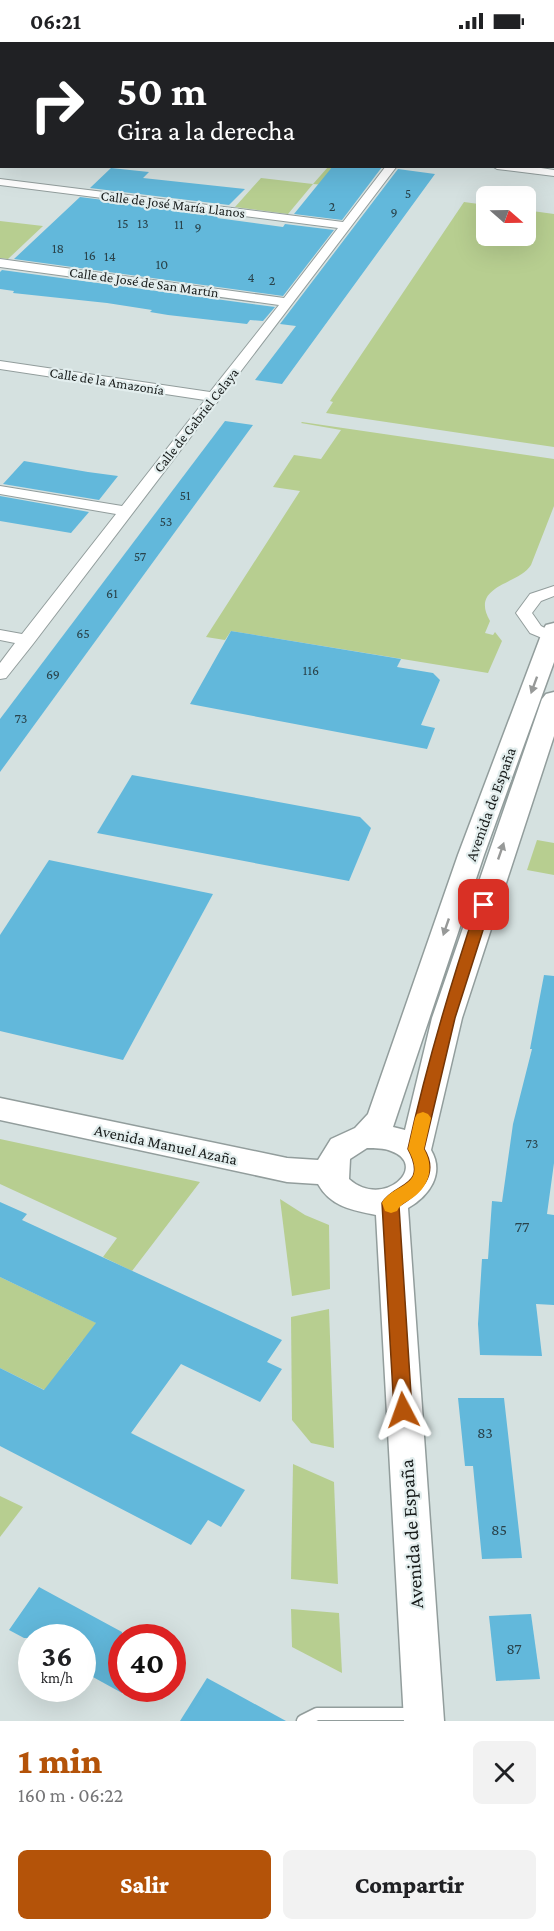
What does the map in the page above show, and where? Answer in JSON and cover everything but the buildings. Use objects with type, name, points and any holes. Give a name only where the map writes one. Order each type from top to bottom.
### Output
[{"type":"street","name":"Calle de Gabriel Celaya","points":[[0,674],[391,168]]},
{"type":"street","points":[[513,168],[554,173]]},
{"type":"street","name":"Calle de José María Llanos","points":[[0,183],[346,226]]},
{"type":"street","name":"Calle de José de San Martín","points":[[0,263],[288,302]]},
{"type":"street","name":"Calle de la Amazonía","points":[[0,365],[214,397]]},
{"type":"street","points":[[0,490],[126,511]]},
{"type":"street","name":"Avenida de España","points":[[366,1136],[382,1119],[467,866],[553,635],[529,624],[524,613],[527,604],[536,597],[554,591]]},
{"type":"street","points":[[0,635],[27,640]]},
{"type":"street","name":"Avenida de España","points":[[416,1149],[447,1018],[554,699]]},
{"type":"street","name":"Avenida Manuel Azaña","points":[[0,1109],[279,1168],[332,1173]]},
{"type":"street","points":[[366,1136],[390,1137],[404,1141],[416,1149],[423,1168],[419,1181],[409,1192],[391,1203],[374,1203],[351,1198],[334,1184],[331,1166],[337,1151],[348,1142],[366,1136]]},
{"type":"street","name":"Avenida de España","points":[[391,1203],[423,1717]]},
{"type":"lane","points":[[303,1721],[317,1714],[423,1717]]},
{"type":"green space","points":[[327,168],[353,168],[337,186],[313,184]]},
{"type":"green space","points":[[261,178],[313,184],[288,214],[235,207]]},
{"type":"green space","points":[[464,202],[476,204],[476,246],[536,246],[536,212],[554,214],[554,447],[326,413],[333,402],[330,401]]},
{"type":"green space","points":[[0,221],[43,226],[8,259],[0,258]]},
{"type":"green space","points":[[302,422],[554,459],[554,506],[531,565],[525,572],[498,587],[486,600],[485,609],[490,621],[485,633],[493,635],[495,632],[502,641],[488,673],[231,631],[225,640],[206,637],[300,491],[273,487],[294,455],[321,459],[341,430]]},
{"type":"green space","points":[[537,840],[554,843],[554,875],[527,870]]},
{"type":"green space","points":[[0,1139],[200,1182],[132,1271],[103,1257],[117,1238],[0,1184]]},
{"type":"green space","points":[[280,1199],[305,1215],[329,1225],[330,1289],[292,1296]]},
{"type":"green space","points":[[0,1277],[130,1339],[83,1340],[67,1360],[79,1407],[0,1368]]},
{"type":"green space","points":[[329,1309],[334,1448],[311,1443],[292,1420],[291,1317]]},
{"type":"green space","points":[[293,1464],[334,1482],[338,1584],[291,1579]]},
{"type":"green space","points":[[0,1496],[23,1507],[0,1537]]},
{"type":"green space","points":[[291,1609],[339,1613],[342,1673],[292,1647]]},
{"type":"slow traffic","points":[[391,1207],[391,1203],[409,1192],[419,1181],[423,1168],[416,1149],[423,1118]]},
{"type":"route","points":[[403,1410],[391,1203],[409,1192],[419,1181],[423,1168],[416,1149],[428,1092],[447,1018],[484,905]]}]
